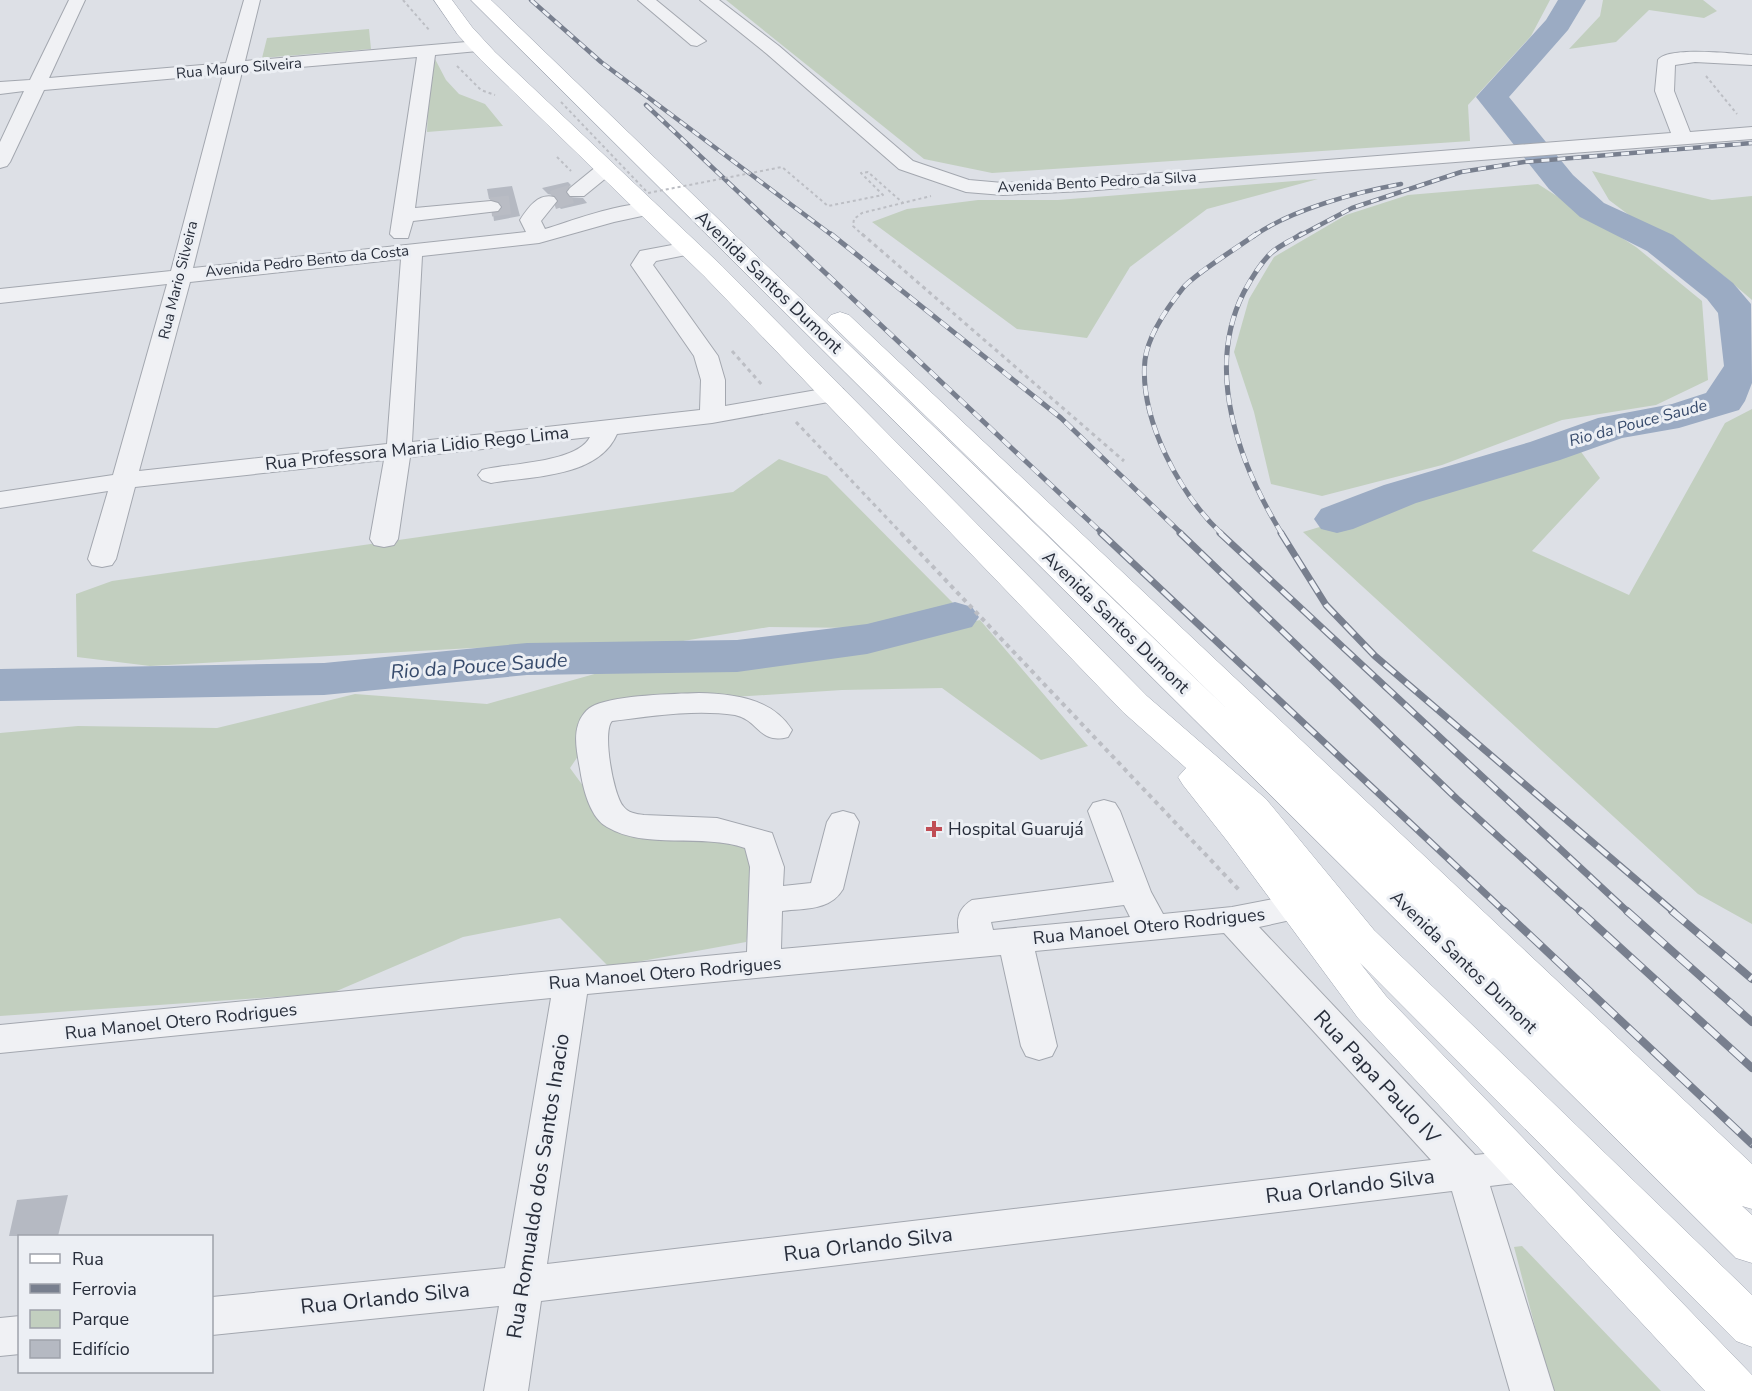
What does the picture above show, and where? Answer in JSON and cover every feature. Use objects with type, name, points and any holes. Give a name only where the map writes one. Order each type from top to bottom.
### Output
[{"type":"main road","name":"Avenida Santos Dumont","points":[[443,0],[478,46],[604,170],[649,209],[834,394],[1136,704],[1253,808],[1280,911],[1736,1391]]},
{"type":"main road","name":"Avenida Santos Dumont","points":[[480,0],[1752,1244]]},
{"type":"main road","name":"Avenida Santos Dumont","points":[[504,0],[1752,1191]]},
{"type":"main road","name":"Avenida Santos Dumont","points":[[1280,911],[1361,940],[1752,1326]]},
{"type":"street","points":[[0,162],[76,0]]},
{"type":"street","name":"Rua Mario Silveira","points":[[102,559],[252,0]]},
{"type":"street","points":[[646,0],[697,41]]},
{"type":"street","name":"Avenida Bento Pedro da Silva","points":[[708,0],[773,50],[906,165],[966,186],[1003,189],[1044,188],[1752,133]]},
{"type":"street","name":"Rua Mauro Silveira","points":[[0,88],[478,46]]},
{"type":"street","points":[[384,539],[399,449],[405,233],[435,50]]},
{"type":"street","points":[[1683,138],[1664,97],[1663,80],[1667,60],[1695,57],[1752,60]]},
{"type":"street","points":[[1725,135],[1752,142]]},
{"type":"street","points":[[581,189],[604,170]]},
{"type":"street","points":[[528,221],[550,201]]},
{"type":"street","points":[[405,233],[491,207]]},
{"type":"street","name":"Avenida Pedro Bento da Costa","points":[[0,296],[405,233],[528,221],[611,216],[649,209]]},
{"type":"street","points":[[688,248],[648,256],[642,265],[706,356],[712,380],[712,416]]},
{"type":"street","name":"Avenida Pedro Bento da Costa","points":[[0,280],[182,266]]},
{"type":"street","name":"Rua Professora Maria Lidio Rego Lima","points":[[0,500],[123,481],[712,416],[834,394]]},
{"type":"street","points":[[491,475],[573,459],[593,451],[602,442],[607,427]]},
{"type":"street","points":[[765,964],[762,934],[767,867],[760,841],[743,835],[712,830],[628,824],[613,816],[602,795],[592,729],[596,717],[604,712],[691,704],[731,705],[754,710],[777,730]]},
{"type":"street","points":[[1104,811],[1134,892],[1153,928]]},
{"type":"street","points":[[766,900],[821,894],[826,889],[843,822]]},
{"type":"street","points":[[979,944],[974,922],[976,914],[984,909],[1134,892]]},
{"type":"street","name":"Rua Manoel Otero Rodrigues","points":[[0,1039],[571,982],[1153,928],[1280,911]]},
{"type":"street","name":"Rua Papa Paulo IV","points":[[1280,911],[1466,1172],[1532,1391]]},
{"type":"street","points":[[1015,940],[1039,1046]]},
{"type":"street","name":"Rua Romualdo dos Santos Inacio","points":[[506,1391],[571,982]]},
{"type":"street","name":"Rua Orlando Silva","points":[[213,1316],[522,1285],[1523,1166]]},
{"type":"street","points":[[0,1337],[18,1335]]},
{"type":"path","points":[[403,0],[435,50],[481,90],[500,97]]},
{"type":"path","points":[[1695,57],[1708,79],[1737,115]]},
{"type":"path","points":[[561,102],[648,193],[782,168],[828,206],[883,195],[861,172],[868,172],[903,203]]},
{"type":"path","points":[[554,154],[581,189]]},
{"type":"path","points":[[966,186],[862,213],[854,219],[853,226],[899,269],[1124,461]]},
{"type":"path","points":[[726,344],[780,405],[1280,911]]},
{"type":"green space","points":[[726,0],[1550,0],[1531,36],[1468,105],[1470,141],[992,173],[924,159]]},
{"type":"green space","points":[[1603,0],[1703,0],[1717,11],[1704,18],[1649,10],[1616,42],[1569,49],[1600,16]]},
{"type":"green space","points":[[369,29],[371,49],[262,58],[267,38]]},
{"type":"green space","points":[[435,59],[446,80],[459,94],[485,104],[503,126],[427,132],[430,60]]},
{"type":"green space","points":[[1592,171],[1712,200],[1752,196],[1752,300],[1724,276],[1641,224],[1609,200]]},
{"type":"green space","points":[[1318,179],[1207,209],[1130,267],[1087,338],[1017,329],[872,222],[907,209],[978,200],[1058,200]]},
{"type":"green space","points":[[1538,184],[1636,247],[1702,301],[1708,380],[1656,405],[1562,420],[1442,465],[1322,496],[1271,484],[1254,412],[1234,352],[1249,299],[1274,257],[1346,215],[1408,195]]},
{"type":"green space","points":[[1752,409],[1752,924],[1698,894],[1303,532],[1579,449],[1600,478],[1532,551],[1629,595],[1725,423]]},
{"type":"green space","points":[[779,459],[827,476],[953,603],[863,628],[769,627],[677,642],[472,648],[150,666],[77,657],[76,594],[112,581],[733,492]]},
{"type":"green space","points":[[980,620],[1088,746],[1041,760],[942,688],[842,690],[613,705],[570,768],[605,816],[760,848],[759,886],[746,942],[609,967],[560,918],[463,937],[332,993],[0,1016],[0,733],[78,726],[217,728],[355,694],[487,704],[648,659],[841,651]]},
{"type":"green space","points":[[1522,1246],[1661,1391],[1552,1391],[1514,1247]]},
{"type":"building","points":[[568,182],[571,185],[565,192],[568,197],[583,198],[587,203],[561,209],[557,205],[559,201],[556,196],[548,194],[542,188]]},
{"type":"building","points":[[512,186],[520,216],[494,221],[493,214],[500,212],[503,207],[499,201],[489,199],[487,189]]},
{"type":"building","points":[[68,1195],[58,1235],[9,1236],[17,1200]]},
{"type":"waterway","name":"Rio da Pouce Saude","points":[[1337,519],[1400,494],[1545,451],[1613,427],[1679,415],[1724,401],[1731,383],[1744,367],[1737,312],[1720,291],[1660,243],[1592,210],[1561,182],[1492,97],[1558,24],[1572,0]]},
{"type":"waterway","name":"Rio da Pouce Saude","points":[[0,685],[324,679],[527,659],[737,656],[867,639],[955,617]]},
{"type":"tunnel","points":[[553,200],[577,192]]},
{"type":"tunnel","points":[[491,207],[517,204]]},
{"type":"railway","points":[[531,0],[601,62],[833,236]]},
{"type":"railway","points":[[646,105],[785,236]]},
{"type":"railway","points":[[1299,236],[1352,208],[1461,172],[1524,162],[1752,143]]},
{"type":"railway","points":[[1254,236],[1286,218],[1324,203],[1401,184]]},
{"type":"railway","points":[[784,234],[1103,534]]},
{"type":"railway","points":[[831,234],[1061,418],[1182,534]]},
{"type":"railway","points":[[1222,534],[1191,499],[1165,454],[1149,407],[1145,383],[1145,360],[1154,332],[1183,288],[1206,268],[1256,234]]},
{"type":"railway","points":[[1282,534],[1252,478],[1241,447],[1232,416],[1227,384],[1227,353],[1232,322],[1244,292],[1253,277],[1273,251],[1301,234]]},
{"type":"railway","points":[[1101,533],[1505,912]]},
{"type":"railway","points":[[1180,533],[1457,799],[1581,912]]},
{"type":"railway","points":[[1220,533],[1628,912]]},
{"type":"railway","points":[[1281,533],[1326,605],[1375,656],[1674,912]]},
{"type":"railway","points":[[1504,911],[1752,1144]]},
{"type":"railway","points":[[1580,911],[1752,1068]]},
{"type":"railway","points":[[1627,911],[1752,1022]]},
{"type":"railway","points":[[1672,911],[1752,979]]},
{"type":"place","name":"Hospital Guarujá","points":[[934,829]]}]
